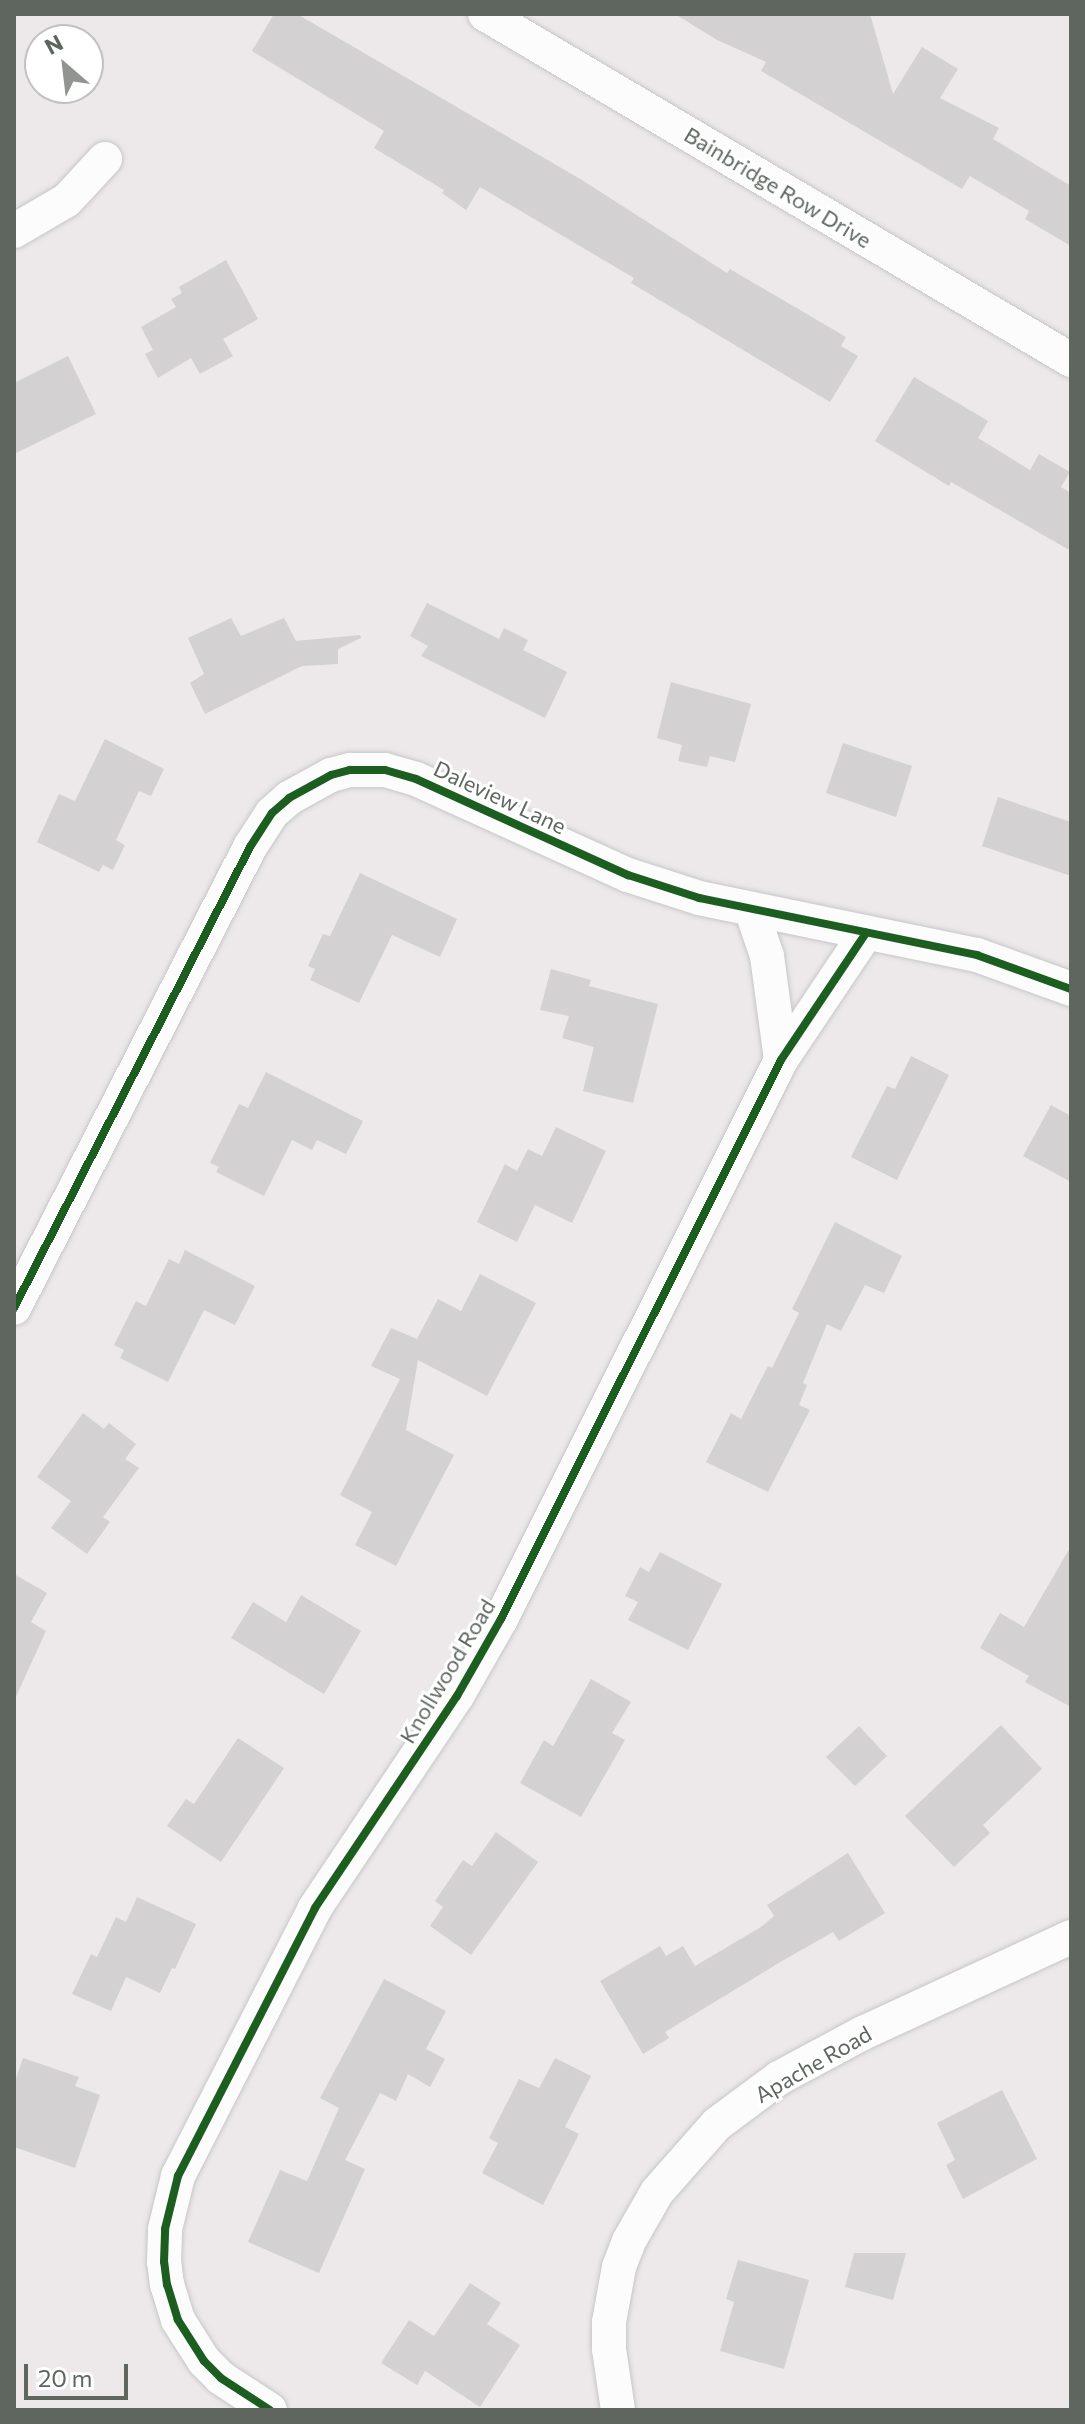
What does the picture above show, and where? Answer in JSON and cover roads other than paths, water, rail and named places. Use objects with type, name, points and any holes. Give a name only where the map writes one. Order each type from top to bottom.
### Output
[{"type":"street","name":"Bainbridge Row Drive","points":[[485,14],[1071,360]]},
{"type":"street","points":[[14,231],[67,200],[105,159]]},
{"type":"street","name":"Daleview Lane","points":[[14,1308],[250,847],[272,813],[309,785],[350,770],[385,770],[416,779],[628,875],[699,898],[977,955],[1071,989]]},
{"type":"street","points":[[751,909],[767,956],[781,1060]]},
{"type":"street","name":"Knollwood Road","points":[[270,2410],[221,2378],[204,2361],[178,2320],[167,2285],[164,2262],[165,2229],[178,2176],[315,1908],[457,1696],[501,1619],[781,1060],[866,933]]},
{"type":"street","name":"Apache Road","points":[[618,2410],[609,2349],[609,2322],[619,2267],[629,2241],[657,2192],[717,2124],[779,2078],[863,2033],[1071,1937]]}]
